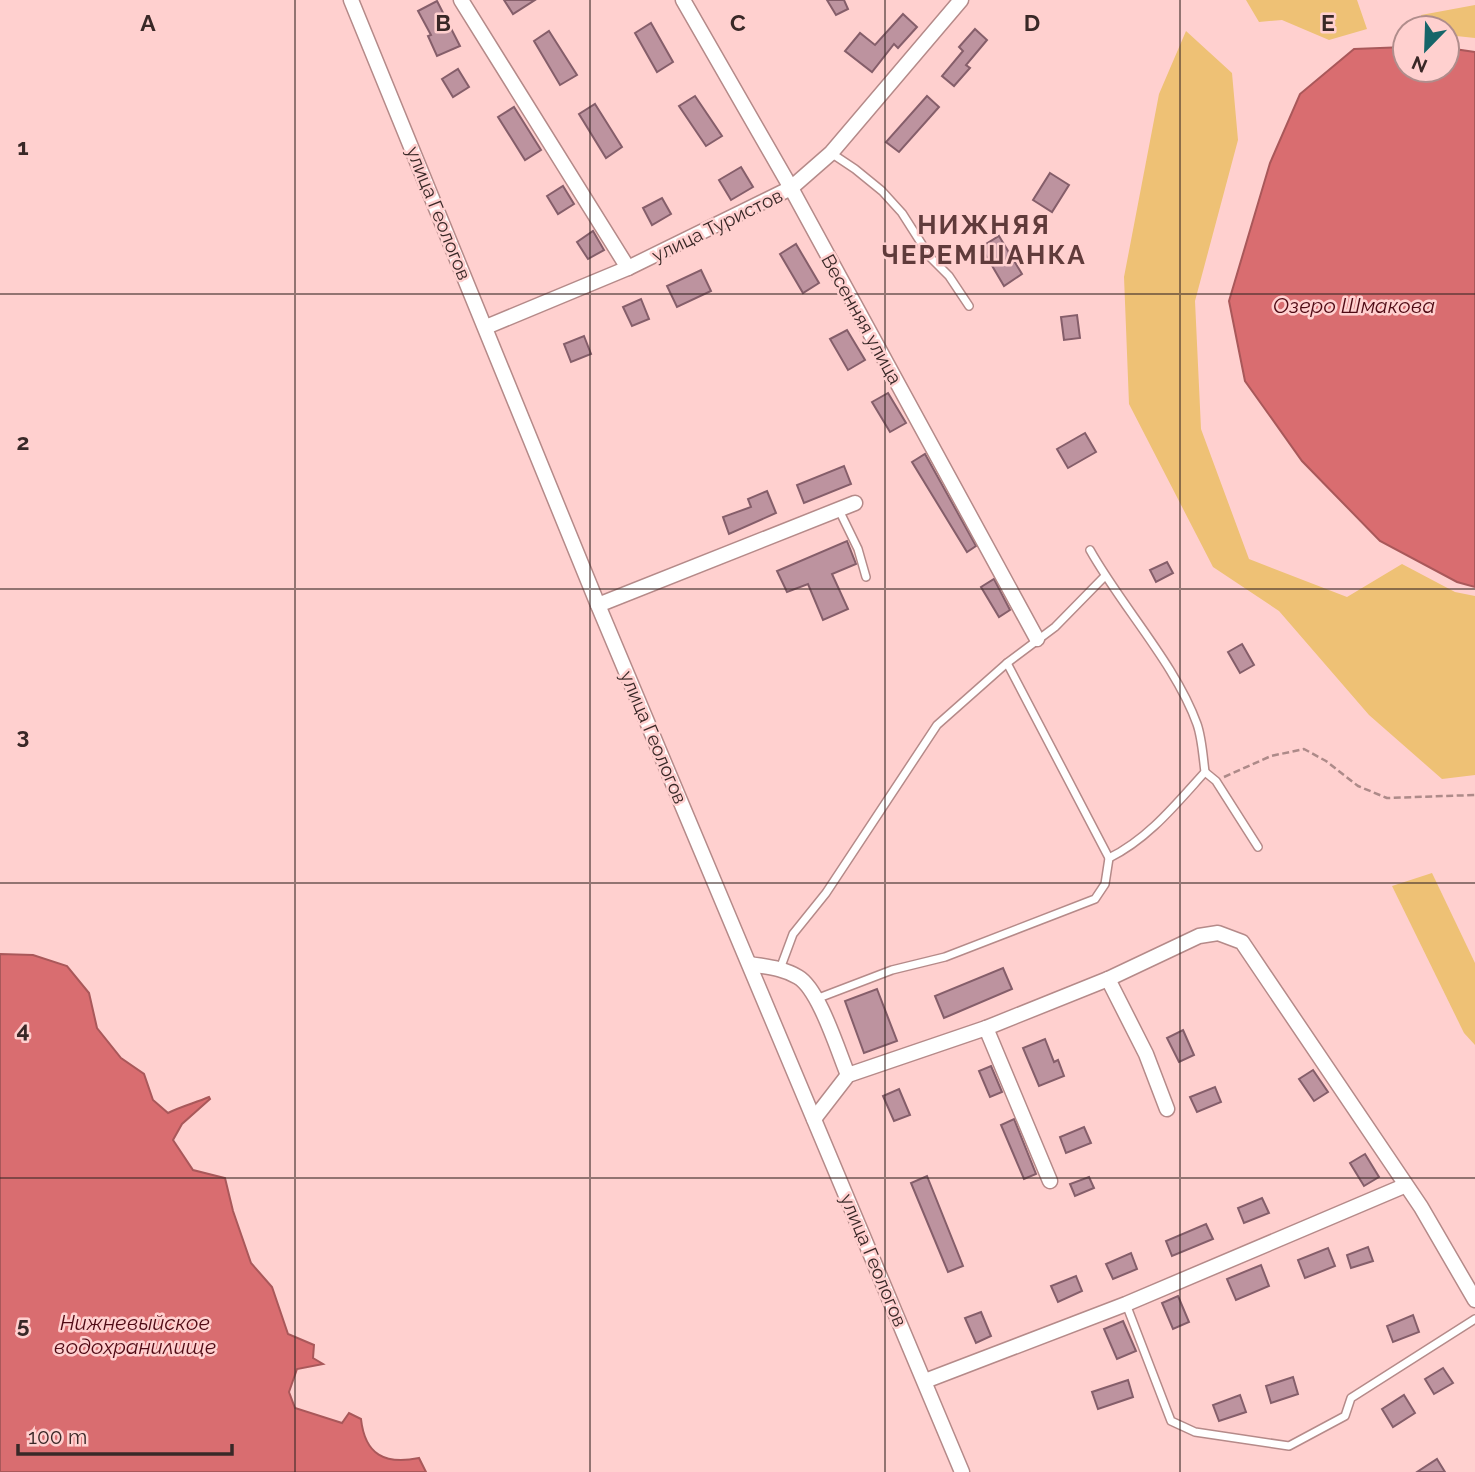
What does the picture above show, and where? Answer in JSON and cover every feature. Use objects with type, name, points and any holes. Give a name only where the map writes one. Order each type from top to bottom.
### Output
[{"type":"street","name":"улица Геологов","points":[[351,0],[598,605],[962,1472]]},
{"type":"street","points":[[461,0],[628,268]]},
{"type":"street","name":"Весенняя улица","points":[[683,0],[790,188],[1037,639]]},
{"type":"street","name":"улица Туристов","points":[[486,327],[628,268],[790,188],[831,153],[961,0]]},
{"type":"street","points":[[598,605],[855,503]]},
{"type":"street","points":[[814,1119],[848,1075],[986,1028],[1108,979],[1199,936],[1218,933],[1229,936],[1242,942],[1421,1208],[1475,1300]]},
{"type":"street","points":[[750,964],[780,969],[800,978],[816,999],[848,1075]]},
{"type":"street","points":[[1108,979],[1146,1054],[1167,1109]]},
{"type":"street","points":[[986,1028],[1050,1181]]},
{"type":"street","points":[[925,1381],[1126,1304],[1404,1186]]},
{"type":"lane","points":[[831,153],[864,176],[902,213],[930,257],[949,276],[969,306]]},
{"type":"lane","points":[[839,510],[858,549],[866,577]]},
{"type":"lane","points":[[1090,550],[1179,686],[1198,726],[1205,772],[1216,781],[1258,847]]},
{"type":"lane","points":[[780,969],[793,934],[826,893],[937,725],[1007,663],[1055,627],[1105,576]]},
{"type":"lane","points":[[816,999],[892,970],[945,957],[1095,899],[1105,884],[1109,858],[1007,663]]},
{"type":"lane","points":[[1109,858],[1131,847],[1161,820],[1205,772]]},
{"type":"lane","points":[[1126,1304],[1171,1421],[1195,1432],[1289,1446],[1345,1416],[1351,1398],[1475,1319]]},
{"type":"path","points":[[1216,781],[1271,756],[1304,750],[1326,761],[1358,786],[1387,797],[1475,795]]},
{"type":"shaded area","points":[[1246,0],[1357,0],[1367,29],[1329,40],[1282,20],[1259,22]]},
{"type":"shaded area","points":[[1475,5],[1475,38],[1461,36],[1461,14],[1426,14]]},
{"type":"shaded area","points":[[1186,31],[1232,73],[1238,140],[1195,301],[1201,429],[1249,559],[1347,597],[1402,564],[1455,592],[1475,596],[1475,775],[1442,779],[1369,715],[1279,611],[1213,567],[1129,404],[1124,277],[1159,94]]},
{"type":"shaded area","points":[[1432,873],[1475,963],[1475,1045],[1464,1033],[1392,886]]},
{"type":"water","name":"Озеро Шмакова","points":[[1391,48],[1391,84],[1461,84],[1461,50],[1475,52],[1475,587],[1457,582],[1380,541],[1302,461],[1245,381],[1229,301],[1270,163],[1300,94],[1354,49]]},
{"type":"water","name":"Нижневыйское водохранилище","points":[[0,954],[33,955],[67,966],[89,993],[97,1028],[121,1058],[144,1074],[153,1100],[168,1113],[209,1097],[210,1099],[182,1124],[173,1140],[193,1170],[225,1178],[251,1263],[272,1287],[288,1334],[314,1345],[313,1358],[323,1364],[297,1369],[289,1392],[295,1408],[342,1423],[349,1413],[361,1419],[367,1441],[379,1455],[396,1460],[419,1458],[426,1472],[0,1472]]},
{"type":"building","points":[[504,0],[535,0],[513,14]]},
{"type":"building","points":[[827,0],[844,0],[848,9],[836,15]]},
{"type":"building","points":[[437,1],[460,46],[437,56],[428,36],[431,35],[418,11]]},
{"type":"building","points":[[903,14],[917,27],[898,48],[894,44],[872,72],[845,51],[860,33],[875,45]]},
{"type":"building","points":[[651,23],[673,62],[657,72],[635,33]]},
{"type":"building","points":[[975,29],[987,40],[966,65],[970,68],[954,86],[942,76],[963,51],[959,47]]},
{"type":"building","points":[[549,31],[577,75],[560,85],[534,41]]},
{"type":"building","points":[[458,69],[469,87],[453,97],[442,79]]},
{"type":"building","points":[[695,96],[722,136],[706,146],[679,106]]},
{"type":"building","points":[[927,96],[939,107],[899,152],[886,142]]},
{"type":"building","points":[[595,104],[622,147],[606,158],[579,114]]},
{"type":"building","points":[[514,107],[541,150],[525,160],[498,117]]},
{"type":"building","points":[[741,167],[753,187],[731,200],[719,180]]},
{"type":"building","points":[[1050,173],[1069,185],[1052,212],[1033,200]]},
{"type":"building","points":[[563,186],[574,204],[558,214],[547,196]]},
{"type":"building","points":[[662,198],[671,214],[652,225],[643,208]]},
{"type":"building","points":[[593,231],[604,250],[588,259],[577,242]]},
{"type":"building","points":[[999,236],[1022,274],[1004,286],[981,247]]},
{"type":"building","points":[[796,244],[819,283],[803,293],[780,254]]},
{"type":"building","points":[[701,270],[711,291],[677,307],[667,286]]},
{"type":"building","points":[[641,299],[649,319],[632,326],[623,307]]},
{"type":"building","points":[[1077,315],[1080,338],[1064,340],[1061,317]]},
{"type":"building","points":[[847,330],[865,360],[848,370],[830,339]]},
{"type":"building","points":[[584,336],[591,354],[571,362],[564,344]]},
{"type":"building","points":[[888,393],[906,423],[890,432],[872,402]]},
{"type":"building","points":[[1085,433],[1096,452],[1068,468],[1057,449]]},
{"type":"building","points":[[925,454],[976,546],[967,552],[912,462]]},
{"type":"building","points":[[844,466],[851,484],[804,503],[797,485]]},
{"type":"building","points":[[767,491],[776,513],[729,534],[723,517],[751,507],[748,499]]},
{"type":"building","points":[[847,541],[856,564],[832,574],[848,609],[823,620],[808,584],[787,592],[777,571]]},
{"type":"building","points":[[1167,562],[1173,573],[1156,582],[1150,570]]},
{"type":"building","points":[[994,579],[1010,610],[999,617],[981,587]]},
{"type":"building","points":[[1242,644],[1254,665],[1240,673],[1228,652]]},
{"type":"building","points":[[1003,968],[1012,989],[944,1018],[935,996]]},
{"type":"building","points":[[877,989],[897,1041],[864,1053],[845,1001]]},
{"type":"building","points":[[1183,1030],[1194,1055],[1179,1062],[1167,1038]]},
{"type":"building","points":[[1045,1039],[1054,1062],[1058,1060],[1064,1076],[1039,1086],[1023,1048]]},
{"type":"building","points":[[991,1066],[1002,1092],[990,1097],[979,1071]]},
{"type":"building","points":[[1313,1070],[1328,1092],[1314,1101],[1299,1079]]},
{"type":"building","points":[[1215,1087],[1221,1102],[1197,1112],[1190,1097]]},
{"type":"building","points":[[899,1089],[910,1115],[894,1121],[883,1096]]},
{"type":"building","points":[[1014,1119],[1036,1174],[1024,1179],[1001,1125]]},
{"type":"building","points":[[1084,1127],[1091,1143],[1066,1153],[1060,1137]]},
{"type":"building","points":[[1365,1154],[1379,1177],[1364,1186],[1350,1163]]},
{"type":"building","points":[[927,1176],[963,1266],[948,1272],[911,1183]]},
{"type":"building","points":[[1089,1177],[1094,1188],[1075,1196],[1070,1184]]},
{"type":"building","points":[[1262,1198],[1269,1213],[1244,1223],[1238,1208]]},
{"type":"building","points":[[1206,1224],[1213,1239],[1172,1256],[1166,1241]]},
{"type":"building","points":[[1368,1247],[1373,1261],[1351,1268],[1347,1255]]},
{"type":"building","points":[[1328,1248],[1335,1266],[1305,1278],[1298,1260]]},
{"type":"building","points":[[1131,1253],[1137,1269],[1113,1279],[1106,1264]]},
{"type":"building","points":[[1261,1265],[1269,1286],[1236,1300],[1227,1279]]},
{"type":"building","points":[[1076,1276],[1082,1291],[1058,1302],[1051,1286]]},
{"type":"building","points":[[1178,1296],[1189,1322],[1173,1329],[1162,1303]]},
{"type":"building","points":[[981,1312],[991,1336],[976,1343],[965,1318]]},
{"type":"building","points":[[1413,1315],[1419,1332],[1393,1342],[1387,1326]]},
{"type":"building","points":[[1123,1321],[1136,1351],[1117,1359],[1104,1329]]},
{"type":"building","points":[[1443,1368],[1453,1383],[1434,1394],[1425,1379]]},
{"type":"building","points":[[1293,1377],[1298,1394],[1271,1403],[1266,1386]]},
{"type":"building","points":[[1128,1380],[1133,1397],[1098,1409],[1092,1392]]},
{"type":"building","points":[[1240,1395],[1246,1412],[1219,1421],[1213,1405]]},
{"type":"building","points":[[1404,1395],[1415,1413],[1393,1427],[1382,1409]]},
{"type":"building","points":[[1437,1459],[1445,1472],[1417,1472]]},
{"type":"district","name":"НИЖНЯЯ ЧЕРЕМШАНКА","points":[[984,240]]}]
